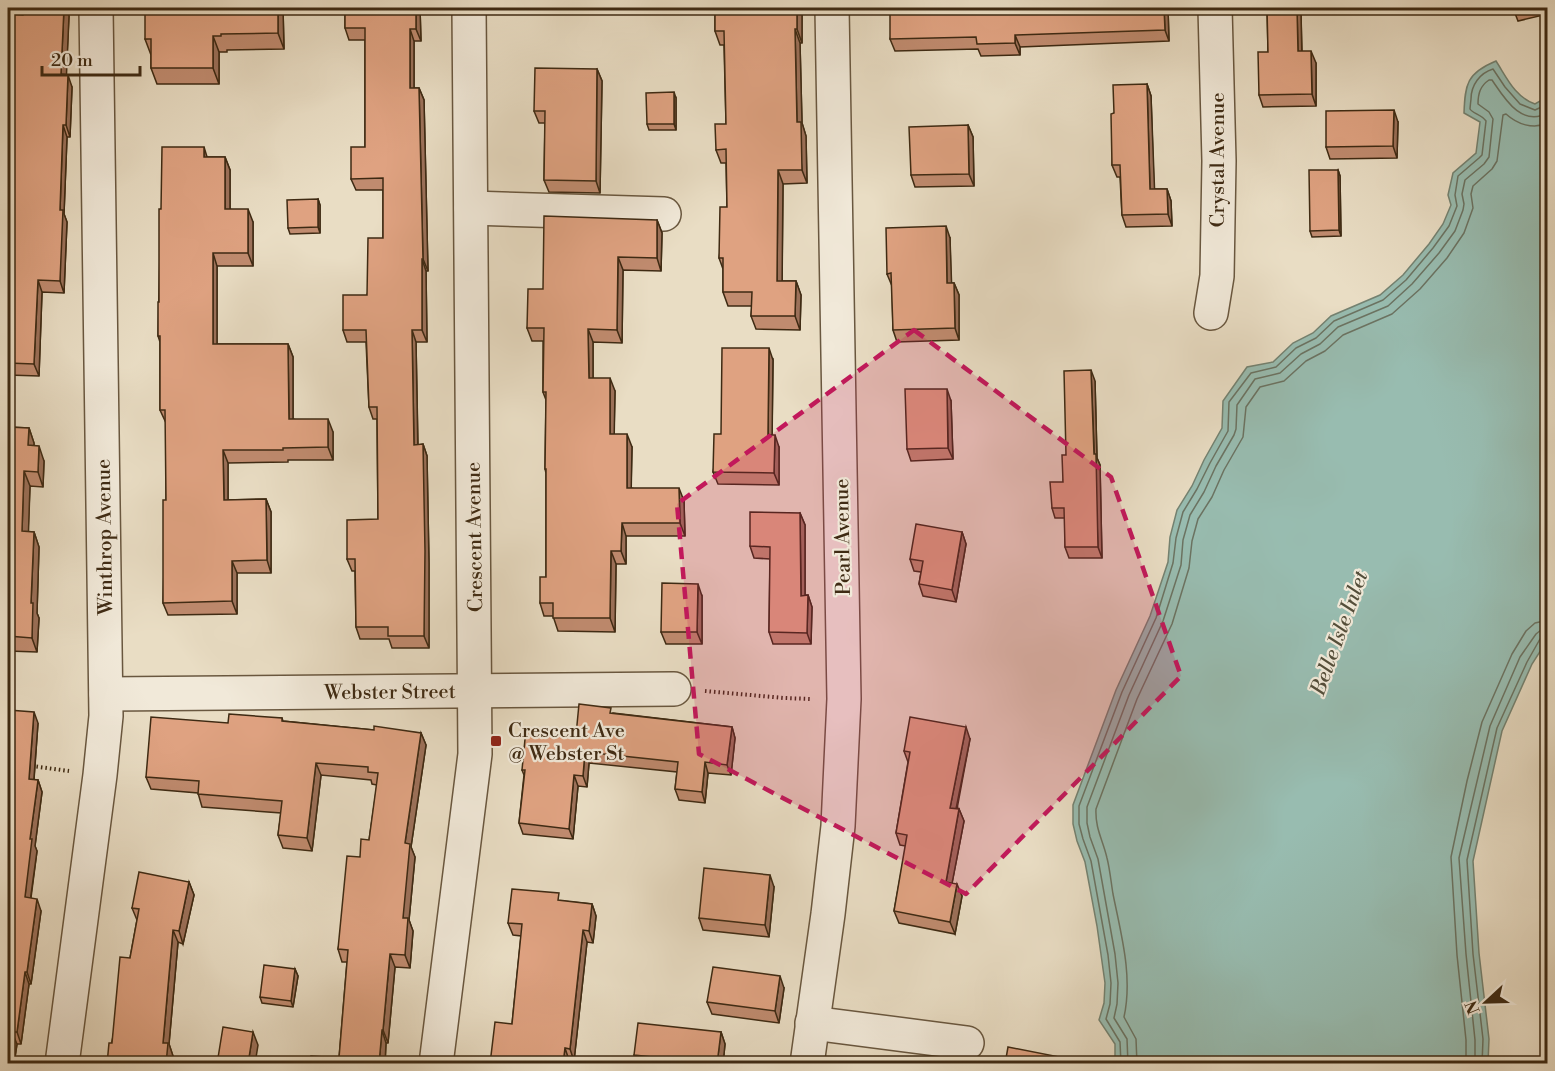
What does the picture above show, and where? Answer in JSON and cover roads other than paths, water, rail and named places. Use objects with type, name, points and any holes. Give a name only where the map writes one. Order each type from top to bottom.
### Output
[{"type":"street","name":"Winthrop Avenue","points":[[62,1064],[100,776],[106,694],[96,8]]},
{"type":"street","name":"Crescent Avenue","points":[[436,1064],[474,770],[476,738],[469,8]]},
{"type":"street","name":"Pearl Avenue","points":[[807,1064],[838,826],[844,699],[832,8]]},
{"type":"street","name":"Crystal Avenue","points":[[1211,313],[1217,276],[1218,161],[1215,8]]},
{"type":"street","points":[[471,208],[664,214]]},
{"type":"street","name":"Webster Street","points":[[106,694],[674,689]]},
{"type":"street","points":[[812,1023],[967,1042]]},
{"type":"water","name":"Belle Isle Inlet","points":[[1496,61],[1522,97],[1535,104],[1547,97],[1548,639],[1532,664],[1502,731],[1473,861],[1479,953],[1489,1039],[1488,1063],[1115,1063],[1115,1044],[1099,1020],[1104,1003],[1105,983],[1085,862],[1073,824],[1073,805],[1116,690],[1150,616],[1168,562],[1170,537],[1177,510],[1222,428],[1223,401],[1247,367],[1273,362],[1293,343],[1313,333],[1331,316],[1380,295],[1403,275],[1429,244],[1443,224],[1451,205],[1448,195],[1453,173],[1476,153],[1480,122],[1464,113],[1467,87],[1473,75]]},
{"type":"place","name":"Crescent Ave @ Webster St","points":[[496,741]]}]
